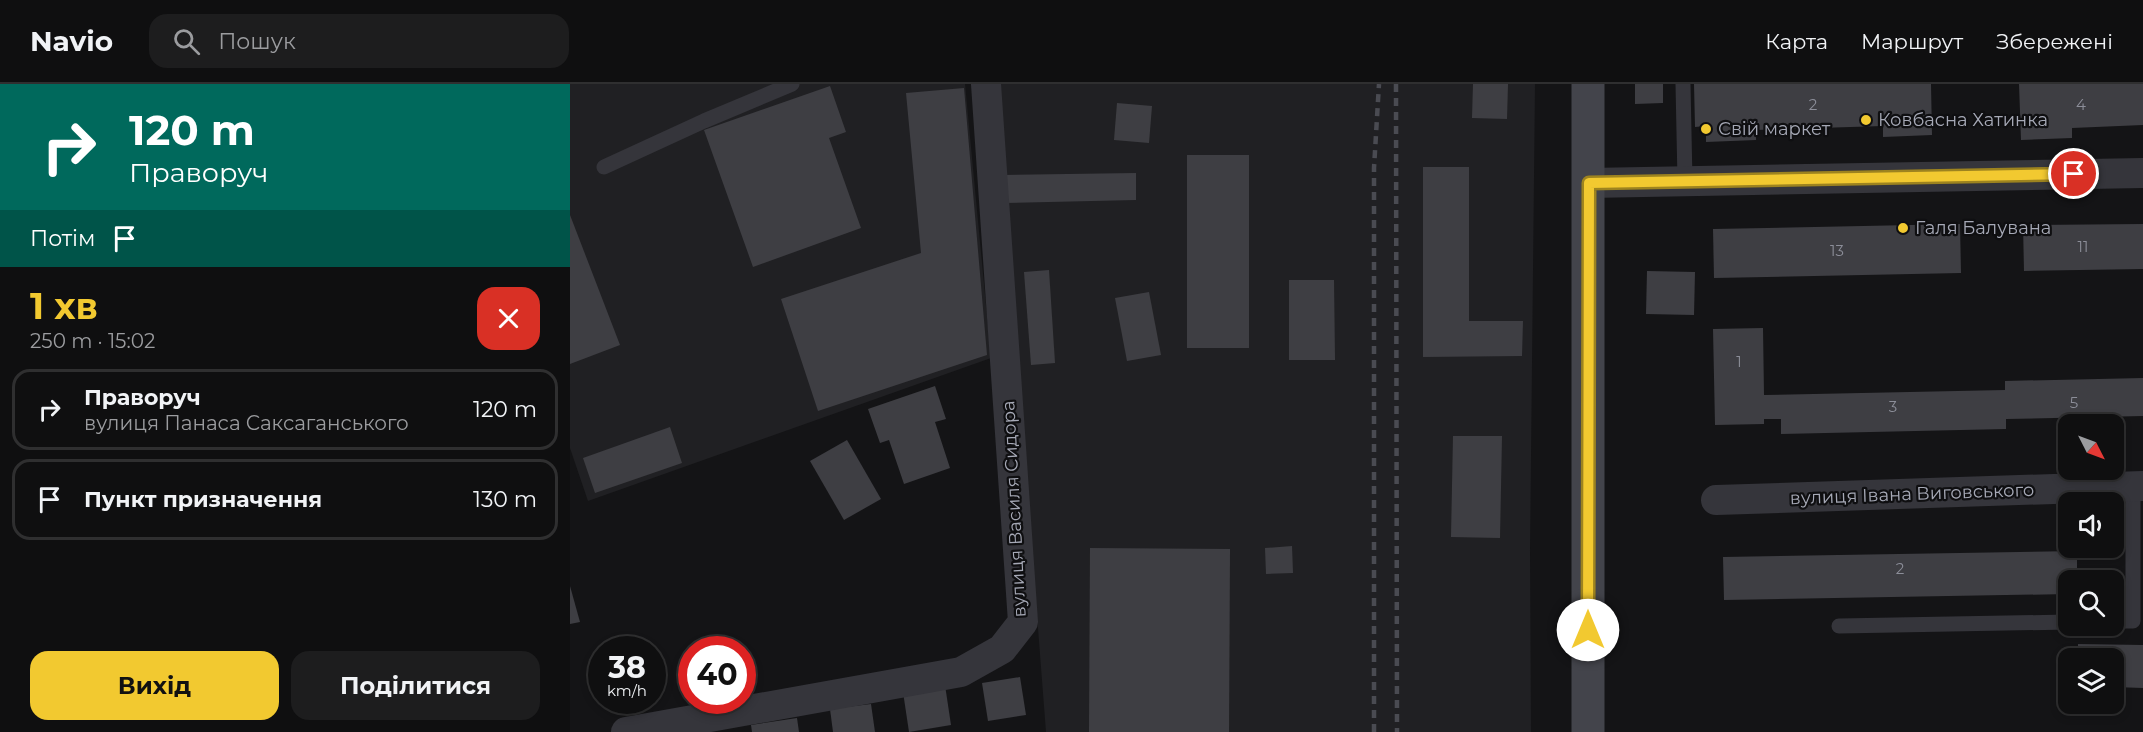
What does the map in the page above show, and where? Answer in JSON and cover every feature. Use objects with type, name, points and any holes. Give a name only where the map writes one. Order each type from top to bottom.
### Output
[{"type":"street","name":"вулиця Василя Сидора","points":[[626,732],[962,672],[1002,649],[1023,622],[986,84]]},
{"type":"street","points":[[1588,84],[1588,732]]},
{"type":"street","points":[[1589,183],[2143,173]]},
{"type":"street","name":"вулиця Івана Виговського","points":[[1716,500],[2138,486]]},
{"type":"lane","points":[[604,167],[792,84]]},
{"type":"lane","points":[[1683,84],[1685,181]]},
{"type":"lane","points":[[2138,486],[2138,620]]},
{"type":"lane","points":[[1839,627],[2058,622]]},
{"type":"shaded area","points":[[570,84],[965,84],[991,358],[588,501],[570,448]]},
{"type":"shaded area","points":[[996,84],[1535,84],[1530,551],[1531,732],[1046,732]]},
{"type":"building","points":[[1473,84],[1508,84],[1507,119],[1472,118]]},
{"type":"building","points":[[1635,84],[1663,84],[1663,103],[1635,104]]},
{"type":"building","points":[[1694,84],[1931,84],[1932,135],[1883,137],[1883,126],[1756,130],[1756,140],[1706,142],[1706,126],[1695,127]]},
{"type":"building","points":[[2019,84],[2143,84],[2143,125],[2072,128],[2072,138],[2021,140]]},
{"type":"building","points":[[830,86],[846,132],[829,138],[861,228],[753,267],[704,130]]},
{"type":"building","points":[[964,88],[987,355],[818,411],[781,299],[921,253],[906,93]]},
{"type":"building","points":[[1117,103],[1152,106],[1149,143],[1114,140]]},
{"type":"building","points":[[1187,155],[1249,155],[1249,348],[1187,348]]},
{"type":"building","points":[[1423,167],[1469,167],[1469,321],[1523,321],[1522,356],[1423,357]]},
{"type":"building","points":[[1136,173],[1136,200],[1003,203],[1002,175]]},
{"type":"building","points":[[570,215],[620,345],[570,364]]},
{"type":"building","points":[[1960,224],[1961,273],[1714,278],[1713,229]]},
{"type":"building","points":[[2143,224],[2143,269],[2024,271],[2023,225]]},
{"type":"building","points":[[1049,270],[1055,363],[1031,365],[1024,272]]},
{"type":"building","points":[[1647,271],[1695,272],[1694,315],[1646,314]]},
{"type":"building","points":[[1289,280],[1334,280],[1335,360],[1289,360]]},
{"type":"building","points":[[1149,292],[1161,355],[1127,361],[1115,298]]},
{"type":"building","points":[[1763,328],[1764,395],[2005,390],[2005,381],[2143,378],[2143,416],[2058,414],[2058,418],[2006,419],[2006,429],[1781,434],[1781,419],[1764,419],[1764,424],[1715,425],[1713,329]]},
{"type":"building","points":[[935,386],[946,419],[935,422],[950,468],[904,484],[889,440],[880,443],[868,409]]},
{"type":"building","points":[[670,427],[682,463],[595,493],[583,458]]},
{"type":"building","points":[[1453,436],[1502,436],[1500,538],[1451,537]]},
{"type":"building","points":[[847,440],[881,499],[844,520],[810,461]]},
{"type":"building","points":[[1292,546],[1293,573],[1266,574],[1265,548]]},
{"type":"building","points":[[1090,548],[1230,549],[1229,732],[1089,732]]},
{"type":"building","points":[[2058,551],[2058,558],[2077,558],[2077,570],[2058,570],[2058,594],[1724,600],[1723,557]]},
{"type":"building","points":[[570,586],[580,622],[570,624]]},
{"type":"building","points":[[2078,644],[2143,645],[2143,688],[2124,687],[2124,648],[2078,648]]},
{"type":"building","points":[[1020,677],[1026,715],[988,721],[982,683]]},
{"type":"building","points":[[945,685],[951,725],[909,732],[903,692]]},
{"type":"building","points":[[871,704],[875,732],[833,732],[830,709]]},
{"type":"building","points":[[797,718],[799,732],[752,732],[751,725]]},
{"type":"railway","points":[[1374,732],[1374,168],[1379,84]]},
{"type":"railway","points":[[1396,84],[1397,732]]},
{"type":"place","name":"Ковбасна Хатинка","points":[[1866,120]]},
{"type":"place","name":"Свій маркет","points":[[1706,129]]},
{"type":"place","name":"Галя Балувана","points":[[1903,228]]},
{"type":"route","points":[[1588,630],[1589,183],[2074,174]]}]
